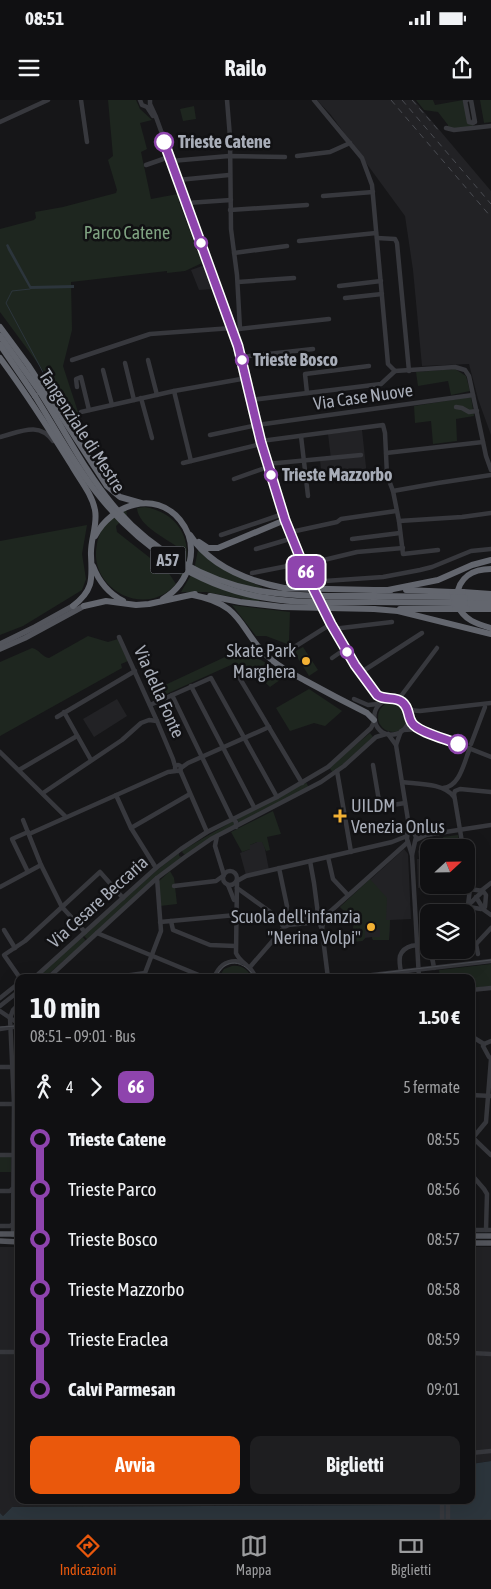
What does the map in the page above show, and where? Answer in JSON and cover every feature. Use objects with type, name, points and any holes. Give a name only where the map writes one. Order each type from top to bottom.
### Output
[{"type":"highway","points":[[0,327],[28,365],[107,486],[120,497],[164,508],[173,514],[184,526],[188,527],[202,544],[208,548],[227,546],[284,517]]},
{"type":"highway","name":"Tangenziale di Mestre","points":[[0,336],[112,505],[134,528],[159,549],[184,564],[244,588],[267,592],[374,599],[454,601]]},
{"type":"highway","name":"Tangenziale di Mestre","points":[[0,345],[38,394]]},
{"type":"highway","points":[[0,358],[29,397],[94,505],[96,515],[91,550],[90,587],[84,596],[73,606]]},
{"type":"highway","points":[[93,539],[102,524],[115,512],[140,503]]},
{"type":"highway","points":[[160,601],[179,586],[189,568],[191,551],[184,526]]},
{"type":"highway","name":"A57","points":[[184,526],[200,548],[224,566],[253,580],[284,588],[374,599],[465,601],[491,598]]},
{"type":"highway","points":[[388,590],[438,580],[472,565],[491,560]]},
{"type":"highway","points":[[92,563],[97,577],[106,590],[125,602]]},
{"type":"highway","points":[[491,569],[477,570],[464,579],[458,587],[457,599],[459,608],[468,619],[491,628]]},
{"type":"highway","name":"A57","points":[[374,599],[388,590],[454,601],[491,604]]},
{"type":"highway","points":[[84,606],[106,601],[142,605],[205,594],[248,603],[283,607],[374,599],[398,611],[491,634]]},
{"type":"highway","name":"A57","points":[[465,601],[491,594]]},
{"type":"highway","points":[[193,595],[212,599],[231,610],[258,647],[279,666],[368,713],[374,720]]},
{"type":"highway","name":"A57","points":[[465,601],[491,609]]},
{"type":"main road","points":[[0,642],[15,637],[73,606]]},
{"type":"main road","points":[[0,649],[25,638],[84,606]]},
{"type":"main road","points":[[0,1234],[15,1233]]},
{"type":"main road","points":[[475,1236],[491,1236]]},
{"type":"main road","points":[[0,1241],[15,1242]]},
{"type":"main road","points":[[475,1243],[491,1243]]},
{"type":"street","points":[[0,121],[48,100]]},
{"type":"street","points":[[82,100],[87,142]]},
{"type":"street","points":[[141,100],[142,106],[149,104],[157,121],[242,356],[261,443],[284,517],[310,582],[345,649],[373,690],[380,698],[396,699],[405,705]]},
{"type":"street","points":[[226,100],[230,210],[238,282],[240,328]]},
{"type":"street","points":[[314,100],[362,158],[372,185],[387,359],[390,367],[395,371],[455,367],[465,370],[469,376],[474,395],[483,442],[491,470]]},
{"type":"street","points":[[470,100],[475,126],[478,127]]},
{"type":"street","points":[[446,128],[454,130],[491,126]]},
{"type":"street","points":[[296,156],[330,152],[350,143]]},
{"type":"street","points":[[146,165],[170,159],[229,156],[285,157]]},
{"type":"street","points":[[178,180],[229,175]]},
{"type":"street","points":[[323,196],[373,192]]},
{"type":"street","points":[[187,203],[231,200]]},
{"type":"street","points":[[230,210],[308,204]]},
{"type":"street","points":[[299,241],[376,236],[395,238],[409,371]]},
{"type":"street","points":[[234,252],[287,246]]},
{"type":"street","points":[[238,282],[294,278]]},
{"type":"street","points":[[339,286],[380,281]]},
{"type":"street","points":[[345,298],[382,294]]},
{"type":"street","points":[[72,360],[150,334],[232,329],[329,319]]},
{"type":"street","points":[[242,356],[313,348]]},
{"type":"street","points":[[148,360],[157,395]]},
{"type":"street","points":[[125,363],[134,400]]},
{"type":"street","points":[[307,393],[305,374],[369,366]]},
{"type":"street","points":[[103,370],[112,405]]},
{"type":"street","points":[[251,400],[381,384],[395,371]]},
{"type":"street","points":[[77,387],[76,379],[81,378],[90,410]]},
{"type":"street","points":[[81,412],[174,391],[247,378]]},
{"type":"street","points":[[174,391],[191,461]]},
{"type":"street","name":"Via Case Nuove","points":[[210,435],[257,425],[474,395]]},
{"type":"street","points":[[141,398],[152,438]]},
{"type":"street","points":[[456,407],[462,408],[466,412],[477,411]]},
{"type":"street","points":[[183,463],[261,443],[383,425],[386,474],[393,491],[403,554],[438,550]]},
{"type":"street","points":[[0,437],[32,429],[41,430],[48,434],[68,460]]},
{"type":"street","points":[[301,436],[308,496]]},
{"type":"street","points":[[386,453],[483,442]]},
{"type":"street","points":[[234,479],[268,466],[303,460],[361,455]]},
{"type":"street","points":[[369,476],[386,474]]},
{"type":"street","points":[[393,491],[491,475]]},
{"type":"street","points":[[291,532],[337,522],[341,519],[396,511]]},
{"type":"street","points":[[399,521],[491,513]]},
{"type":"street","points":[[221,535],[284,517]]},
{"type":"street","points":[[352,539],[400,534]]},
{"type":"street","points":[[256,549],[293,538]]},
{"type":"street","points":[[252,573],[357,552],[403,548]]},
{"type":"street","points":[[310,582],[383,577],[432,567],[471,551],[491,549]]},
{"type":"street","points":[[296,646],[332,626],[392,622]]},
{"type":"street","points":[[360,673],[422,633]]},
{"type":"street","name":"Via della Fonte","points":[[119,637],[178,768]]},
{"type":"street","points":[[396,699],[405,690],[436,648]]},
{"type":"street","points":[[332,658],[345,649]]},
{"type":"street","points":[[57,717],[135,672]]},
{"type":"street","points":[[239,677],[302,783]]},
{"type":"street","points":[[150,705],[211,678],[276,797]]},
{"type":"street","points":[[191,686],[254,808]]},
{"type":"street","points":[[373,690],[376,706],[374,720],[379,729],[392,738],[396,745],[402,782],[408,820],[408,839],[412,855],[419,974]]},
{"type":"street","points":[[405,690],[404,698],[409,718],[420,730]]},
{"type":"street","points":[[172,695],[232,819],[236,822],[236,827]]},
{"type":"street","points":[[354,699],[376,706],[389,699]]},
{"type":"street","points":[[408,710],[420,711],[483,706],[491,703]]},
{"type":"street","points":[[483,706],[491,711]]},
{"type":"street","points":[[443,788],[450,787],[456,783],[483,706]]},
{"type":"street","points":[[396,745],[409,718],[420,711]]},
{"type":"street","points":[[64,712],[91,760]]},
{"type":"street","points":[[43,793],[122,740],[140,723],[149,720],[157,721]]},
{"type":"street","name":"Via Cesare Beccaria","points":[[38,974],[156,868],[181,849],[207,832],[276,797],[328,767],[371,728],[374,720]]},
{"type":"street","points":[[27,870],[12,839],[66,818],[269,727]]},
{"type":"street","points":[[387,734],[420,730],[470,746],[491,757]]},
{"type":"street","name":"Via Cesare Beccaria","points":[[54,974],[157,878],[186,857],[216,836],[310,789],[337,771],[376,737],[387,734]]},
{"type":"street","points":[[19,770],[77,736]]},
{"type":"street","points":[[0,752],[66,818]]},
{"type":"street","points":[[373,765],[380,807],[405,803]]},
{"type":"street","points":[[178,768],[207,832]]},
{"type":"street","points":[[337,771],[351,852]]},
{"type":"street","points":[[402,782],[443,788],[450,791],[454,797]]},
{"type":"street","points":[[456,783],[456,786],[460,789]]},
{"type":"street","points":[[462,839],[454,797],[455,791],[460,789],[491,792]]},
{"type":"street","points":[[131,828],[190,794]]},
{"type":"street","points":[[116,795],[131,828],[156,868]]},
{"type":"street","points":[[22,820],[62,907],[85,932]]},
{"type":"street","points":[[408,820],[415,837],[412,855]]},
{"type":"street","points":[[237,888],[285,924],[321,920],[408,839],[410,833],[415,837],[491,825]]},
{"type":"street","points":[[216,836],[214,846],[220,861],[223,880],[236,904]]},
{"type":"street","points":[[408,839],[412,843],[415,837]]},
{"type":"street","points":[[208,882],[233,884],[246,876],[408,839]]},
{"type":"street","points":[[207,842],[214,846]]},
{"type":"street","points":[[181,849],[179,851],[180,855],[186,857]]},
{"type":"street","points":[[328,857],[333,879],[348,895]]},
{"type":"street","points":[[220,861],[225,867],[234,872],[237,881],[236,953],[250,967],[254,974]]},
{"type":"street","points":[[310,861],[318,914],[321,920],[328,974]]},
{"type":"street","points":[[0,886],[41,864]]},
{"type":"street","points":[[0,886],[41,864]]},
{"type":"street","points":[[250,967],[285,924],[287,906],[280,868]]},
{"type":"street","points":[[174,886],[217,880],[227,871],[246,876]]},
{"type":"street","points":[[17,974],[4,955],[25,941],[100,872],[123,898]]},
{"type":"street","points":[[137,974],[145,973],[161,934],[157,878]]},
{"type":"street","points":[[470,904],[491,883]]},
{"type":"street","points":[[475,890],[491,891]]},
{"type":"street","points":[[483,908],[485,907],[484,892]]},
{"type":"street","points":[[476,898],[491,915]]},
{"type":"street","points":[[475,907],[483,908]]},
{"type":"street","points":[[160,922],[236,915]]},
{"type":"street","points":[[171,921],[173,930],[207,944],[235,946]]},
{"type":"street","points":[[478,954],[476,944],[491,928]]},
{"type":"street","points":[[4,930],[15,948]]},
{"type":"street","points":[[97,933],[197,974]]},
{"type":"street","points":[[401,972],[401,954],[408,947],[416,945],[420,946]]},
{"type":"street","points":[[231,961],[236,953]]},
{"type":"street","points":[[432,959],[434,968]]},
{"type":"street","points":[[215,974],[221,966],[231,961],[243,962]]},
{"type":"street","points":[[383,974],[491,961]]},
{"type":"street","points":[[0,998],[15,986]]},
{"type":"street","points":[[475,990],[491,988]]},
{"type":"street","points":[[0,1006],[15,994]]},
{"type":"street","points":[[15,1008],[10,1018],[15,1095]]},
{"type":"street","points":[[0,1012],[15,1022]]},
{"type":"street","points":[[0,1029],[15,1026]]},
{"type":"street","points":[[475,1038],[484,1044],[491,1058],[488,1124],[475,1135]]},
{"type":"street","points":[[484,1044],[491,1041]]},
{"type":"street","points":[[0,1067],[12,1067]]},
{"type":"street","points":[[475,1095],[489,1096]]},
{"type":"street","points":[[0,1104],[15,1104]]},
{"type":"street","points":[[475,1141],[491,1155]]},
{"type":"street","points":[[0,1155],[15,1155]]},
{"type":"street","points":[[15,1164],[12,1192],[15,1209]]},
{"type":"street","points":[[475,1179],[486,1194],[489,1230],[475,1230]]},
{"type":"street","points":[[0,1192],[12,1192]]},
{"type":"street","points":[[0,1226],[15,1225]]},
{"type":"street","points":[[0,1352],[15,1352]]},
{"type":"street","points":[[475,1354],[491,1354]]},
{"type":"street","points":[[475,1453],[491,1452]]},
{"type":"street","points":[[442,1504],[442,1519]]},
{"type":"street","points":[[448,1504],[448,1519]]},
{"type":"shaded area","points":[[317,100],[414,100],[491,191],[491,435],[478,399],[469,364],[422,366],[413,270],[405,216],[331,115]]},
{"type":"shaded area","points":[[8,244],[31,286],[74,285],[74,288],[30,289],[8,250],[6,245]]},
{"type":"shaded area","points":[[205,265],[213,289],[199,290],[191,270]]},
{"type":"shaded area","points":[[362,430],[367,476],[322,479],[320,460],[331,459],[328,434]]},
{"type":"shaded area","points":[[117,699],[127,716],[94,737],[83,719]]},
{"type":"shaded area","points":[[257,842],[264,844],[269,870],[246,875],[240,853],[250,849],[250,845]]},
{"type":"shaded area","points":[[404,849],[408,854],[411,919],[390,920],[389,940],[373,940],[372,937],[365,938],[362,941],[349,942],[355,921],[340,907]]},
{"type":"shaded area","points":[[420,849],[420,888],[418,888],[417,859],[419,859],[418,851]]},
{"type":"shaded area","points":[[0,1247],[15,1247],[15,1504],[408,1504],[12,1507],[3,1516],[0,1513]]},
{"type":"shaded area","points":[[475,1247],[491,1247],[491,1461],[475,1463]]},
{"type":"shaded area","points":[[491,1461],[491,1519],[0,1519],[0,1513],[3,1516],[12,1507],[475,1504],[475,1463]]},
{"type":"green space","name":"Parco Catene","points":[[108,100],[136,100],[140,109],[152,120],[140,123],[147,149],[141,152],[151,199],[178,194],[179,202],[202,263],[185,271],[167,273],[167,271],[71,282],[72,330],[63,366],[79,415],[69,418],[45,373],[0,312],[0,229],[34,220],[36,218],[35,212],[63,207],[116,193],[117,190],[108,160],[113,156]]},
{"type":"green space","points":[[416,100],[433,100],[435,105],[463,100],[468,123],[473,124],[473,126],[457,129],[448,128],[448,125],[438,112],[424,110]]},
{"type":"green space","points":[[480,100],[491,100],[491,122],[484,123]]},
{"type":"green space","points":[[194,106],[196,119],[183,121],[180,109]]},
{"type":"green space","points":[[455,369],[466,376],[470,391],[451,395],[448,381],[418,386],[416,372]]},
{"type":"green space","points":[[471,397],[474,416],[456,419],[457,441],[433,444],[431,421],[415,423],[414,406]]},
{"type":"green space","points":[[145,507],[168,516],[182,532],[187,552],[182,576],[176,572],[183,557],[183,551],[156,533],[143,521],[137,508]]},
{"type":"green space","points":[[126,510],[127,515],[116,526],[117,532],[168,572],[176,584],[163,594],[149,599],[135,599],[121,594],[109,585],[101,574],[96,560],[97,544],[103,527]]},
{"type":"green space","points":[[87,525],[82,554],[86,579],[82,590],[23,626],[0,635],[0,541]]},
{"type":"green space","points":[[198,550],[222,569],[262,587],[259,602],[206,592],[181,592],[194,570]]},
{"type":"green space","points":[[232,605],[290,612],[289,641],[287,644],[266,636],[256,636]]},
{"type":"green space","points":[[88,636],[108,642],[118,639],[128,661],[121,664],[122,668],[0,736],[0,662],[32,648],[49,658]]},
{"type":"green space","name":"Skate Park Marghera","points":[[303,647],[318,670],[309,676],[294,652]]},
{"type":"green space","points":[[242,649],[287,675],[270,687],[258,676],[233,664],[153,700],[150,692]]},
{"type":"green space","points":[[309,689],[342,711],[325,726],[314,723],[290,731],[276,708]]},
{"type":"green space","points":[[393,702],[399,703],[407,711],[407,723],[399,731],[393,732],[387,731],[379,723],[378,717],[379,711],[387,703]]},
{"type":"green space","points":[[370,733],[373,737],[333,773],[329,767]]},
{"type":"green space","points":[[306,782],[309,788],[239,823],[237,819]]},
{"type":"green space","points":[[273,811],[281,834],[267,837],[270,850],[266,851],[262,842],[257,842],[250,845],[250,849],[242,852],[231,832]]},
{"type":"green space","points":[[233,821],[235,825],[185,855],[182,852],[183,850]]},
{"type":"green space","points":[[458,835],[459,839],[443,839],[443,837]]},
{"type":"green space","points":[[179,853],[179,856],[182,857],[88,940],[83,935],[156,871]]},
{"type":"green space","points":[[170,871],[174,878],[177,904],[160,906],[158,882]]},
{"type":"green space","points":[[370,879],[387,898],[386,920],[390,920],[389,940],[373,940],[372,937],[380,937],[380,928],[373,930],[372,924],[365,924],[365,938],[362,941],[349,942],[355,921],[340,907]]},
{"type":"green space","points":[[82,936],[86,941],[48,974],[40,974]]},
{"type":"green space","points":[[491,964],[491,986],[475,988],[475,974],[440,974],[439,970]]},
{"type":"green space","points":[[239,966],[244,968],[249,974],[221,974],[224,969]]},
{"type":"green space","points":[[0,1156],[11,1156],[11,1172],[0,1172]]},
{"type":"waterway","points":[[30,289],[12,291],[6,303],[68,419]]},
{"type":"tram line","points":[[373,974],[491,960]]},
{"type":"tram line","points":[[218,974],[224,966],[235,963],[246,967],[252,974]]},
{"type":"tram line","points":[[0,1027],[15,1026]]},
{"type":"railway","points":[[391,100],[491,217]]},
{"type":"railway","points":[[402,100],[491,204]]},
{"type":"railway","points":[[412,100],[440,132]]},
{"type":"bus line","name":"66","points":[[164,142],[238,346],[261,442],[285,520],[310,582],[326,615],[355,665],[380,698],[399,700],[406,706],[412,723],[420,730],[458,744]]},
{"type":"place","name":"Trieste Catene","points":[[164,142]]},
{"type":"place","name":"Trieste Bosco","points":[[242,360]]},
{"type":"place","name":"Trieste Mazzorbo","points":[[271,475]]},
{"type":"place","name":"Skate Park Marghera","points":[[306,661]]},
{"type":"place","name":"UILDM Venezia Onlus","points":[[340,816]]},
{"type":"place","name":"Scuola dell'infanzia \"Nerina Volpi\"","points":[[371,927]]}]
